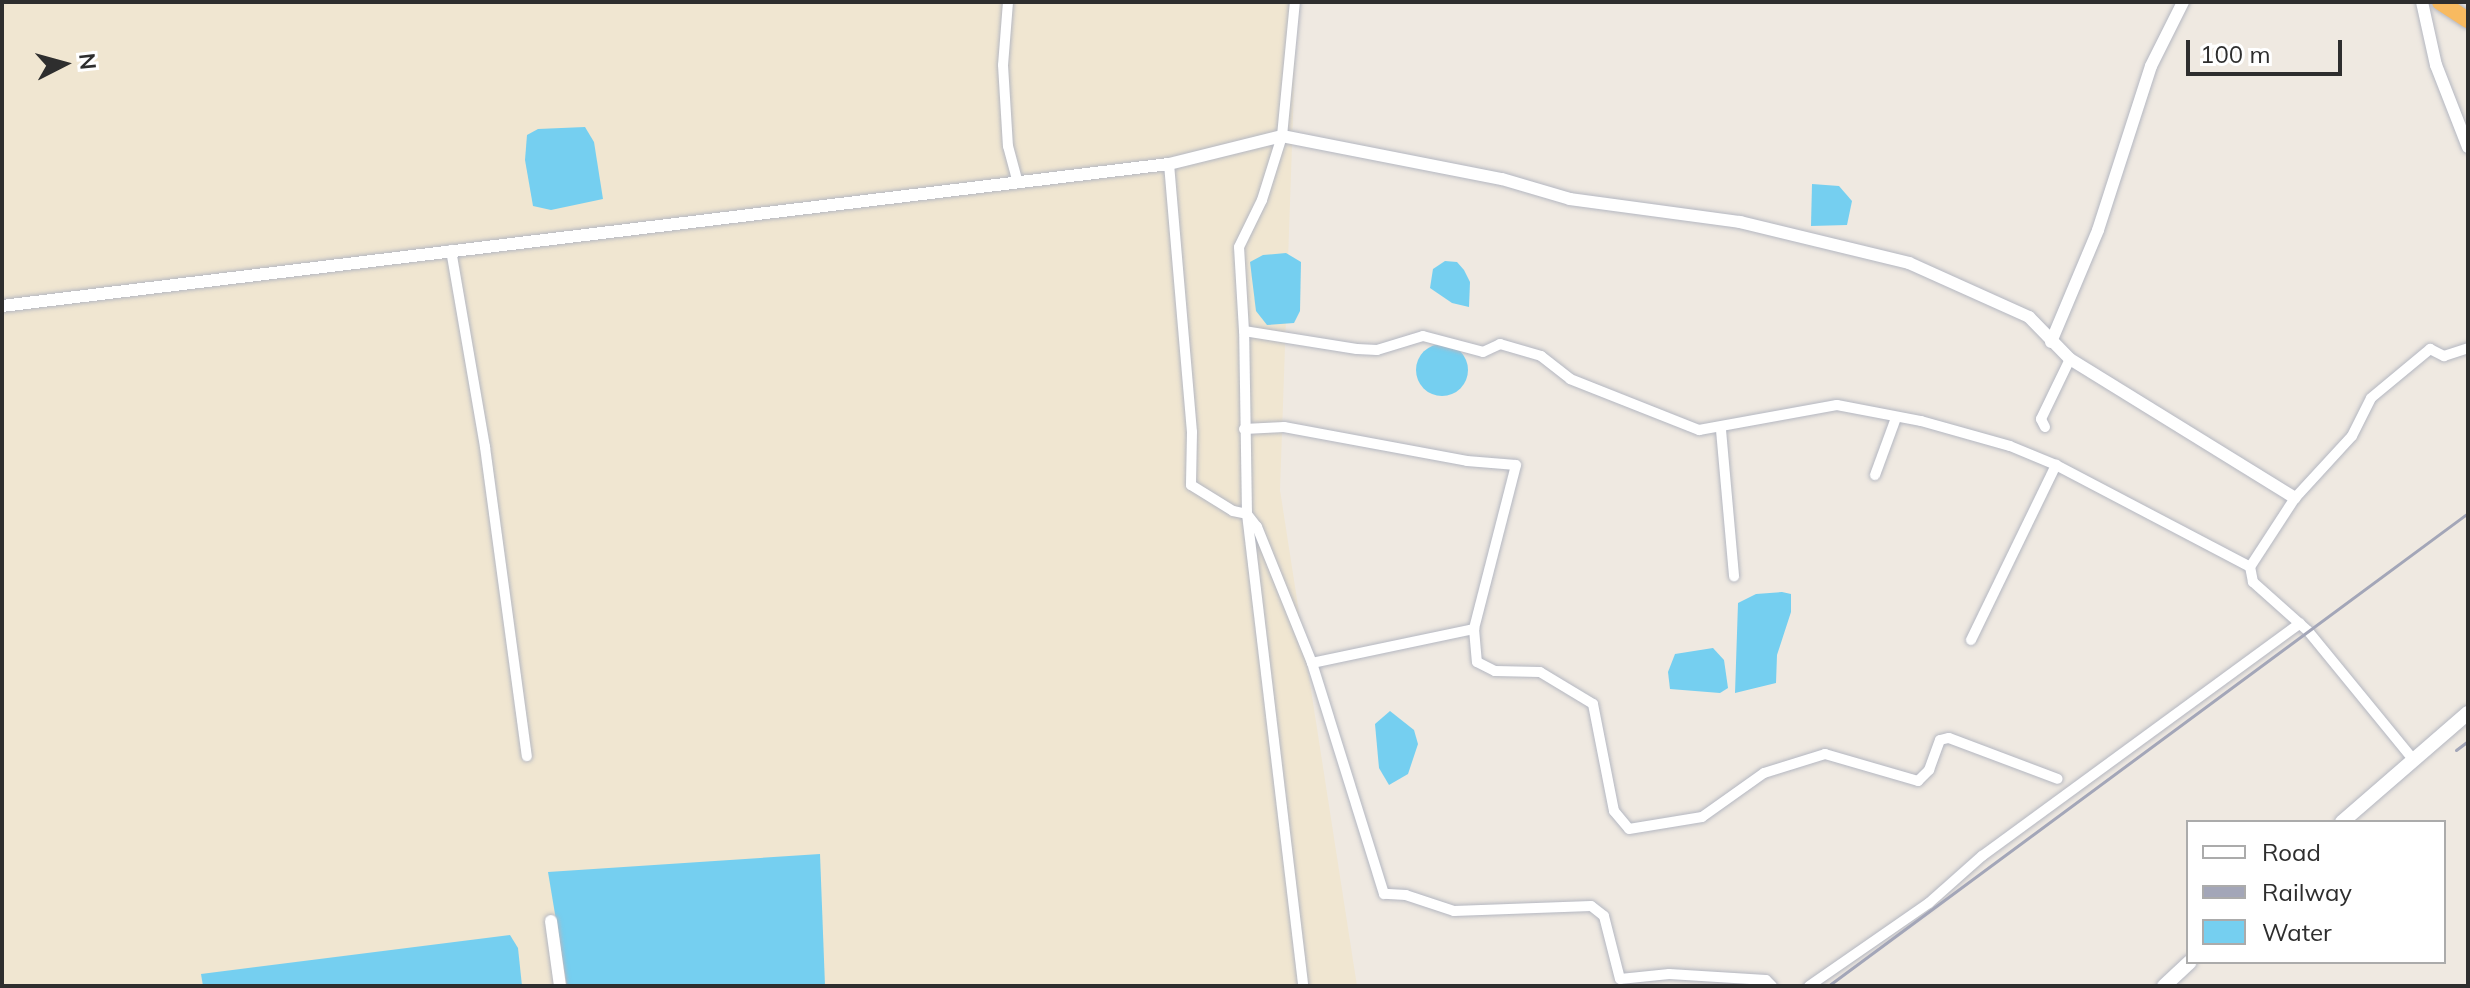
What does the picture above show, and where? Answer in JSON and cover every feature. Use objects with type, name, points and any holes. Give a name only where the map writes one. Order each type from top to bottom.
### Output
[{"type":"highway","points":[[2441,2],[2468,20]]},
{"type":"main road","points":[[2344,820],[2412,758],[2468,713]]},
{"type":"main road","points":[[2164,986],[2188,964]]},
{"type":"street","points":[[1008,2],[1003,65],[1008,146],[1017,180]]},
{"type":"street","points":[[1295,2],[1282,136],[1262,200],[1239,247],[1244,331],[1247,514],[1303,986]]},
{"type":"street","points":[[2051,342],[2098,230],[2151,64],[2183,2]]},
{"type":"street","points":[[2422,2],[2436,65],[2468,147]]},
{"type":"street","points":[[2441,2],[2448,2]]},
{"type":"street","points":[[2,306],[1017,180],[1169,164],[1282,136],[1502,179],[1570,199],[1740,222],[1909,263],[2029,317],[2070,359],[2295,498]]},
{"type":"street","points":[[1169,164],[1192,432],[1191,485],[1233,511],[1247,514],[1257,527],[1312,663],[1384,894],[1406,895],[1454,911],[1569,903],[1598,908],[1620,982],[1669,974],[1766,980],[1772,986]]},
{"type":"street","points":[[451,250],[485,447],[527,756]]},
{"type":"street","points":[[1244,331],[1357,349],[1377,350],[1423,336],[1483,352],[1500,344],[1541,356],[1570,379],[1699,430],[1721,430],[1837,405],[1896,418],[2010,446],[2056,465],[2250,567]]},
{"type":"street","points":[[2412,758],[2300,623],[2253,582],[2250,567],[2295,498],[2352,436],[2371,398],[2430,349],[2444,356],[2468,348]]},
{"type":"street","points":[[2045,427],[2041,419],[2070,359]]},
{"type":"street","points":[[1875,475],[1896,418]]},
{"type":"street","points":[[1244,429],[1296,429],[1467,461],[1516,465],[1474,629],[1477,662],[1495,671],[1540,672],[1593,704],[1614,811],[1629,829],[1702,817],[1764,773],[1825,754],[1918,781],[1929,770],[1940,740],[1949,738],[2058,779]]},
{"type":"street","points":[[1721,430],[1734,576]]},
{"type":"street","points":[[1971,640],[2056,465]]},
{"type":"street","points":[[1809,986],[1929,903],[1982,856],[2300,623]]},
{"type":"street","points":[[1312,663],[1474,629]]},
{"type":"street","points":[[551,921],[560,986]]},
{"type":"shaded area","points":[[2,2],[1297,2],[1280,490],[1357,986],[2,986]]},
{"type":"water","points":[[585,127],[594,142],[603,199],[551,210],[533,206],[525,160],[527,135],[538,129]]},
{"type":"water","points":[[1812,184],[1839,186],[1852,201],[1847,225],[1811,226]]},
{"type":"water","points":[[1286,253],[1301,262],[1300,311],[1294,323],[1267,325],[1256,311],[1250,262],[1263,255]]},
{"type":"water","points":[[1445,261],[1457,262],[1464,270],[1470,282],[1469,307],[1452,303],[1430,288],[1433,269]]},
{"type":"water","points":[[1442,344],[1460,352],[1468,370],[1460,388],[1442,396],[1424,388],[1416,370],[1424,352]]},
{"type":"water","points":[[1756,594],[1791,594],[1791,612],[1777,655],[1776,683],[1735,693],[1738,603]]},
{"type":"water","points":[[1713,648],[1724,660],[1728,688],[1720,693],[1670,689],[1668,672],[1675,654]]},
{"type":"water","points":[[1390,711],[1414,730],[1418,744],[1408,774],[1389,785],[1379,768],[1375,724]]},
{"type":"water","points":[[820,854],[825,986],[567,986],[548,872]]},
{"type":"water","points":[[510,935],[518,948],[522,986],[203,986],[201,974]]},
{"type":"railway","points":[[1828,986],[2468,513]]},
{"type":"railway","points":[[2456,750],[2468,741]]}]
